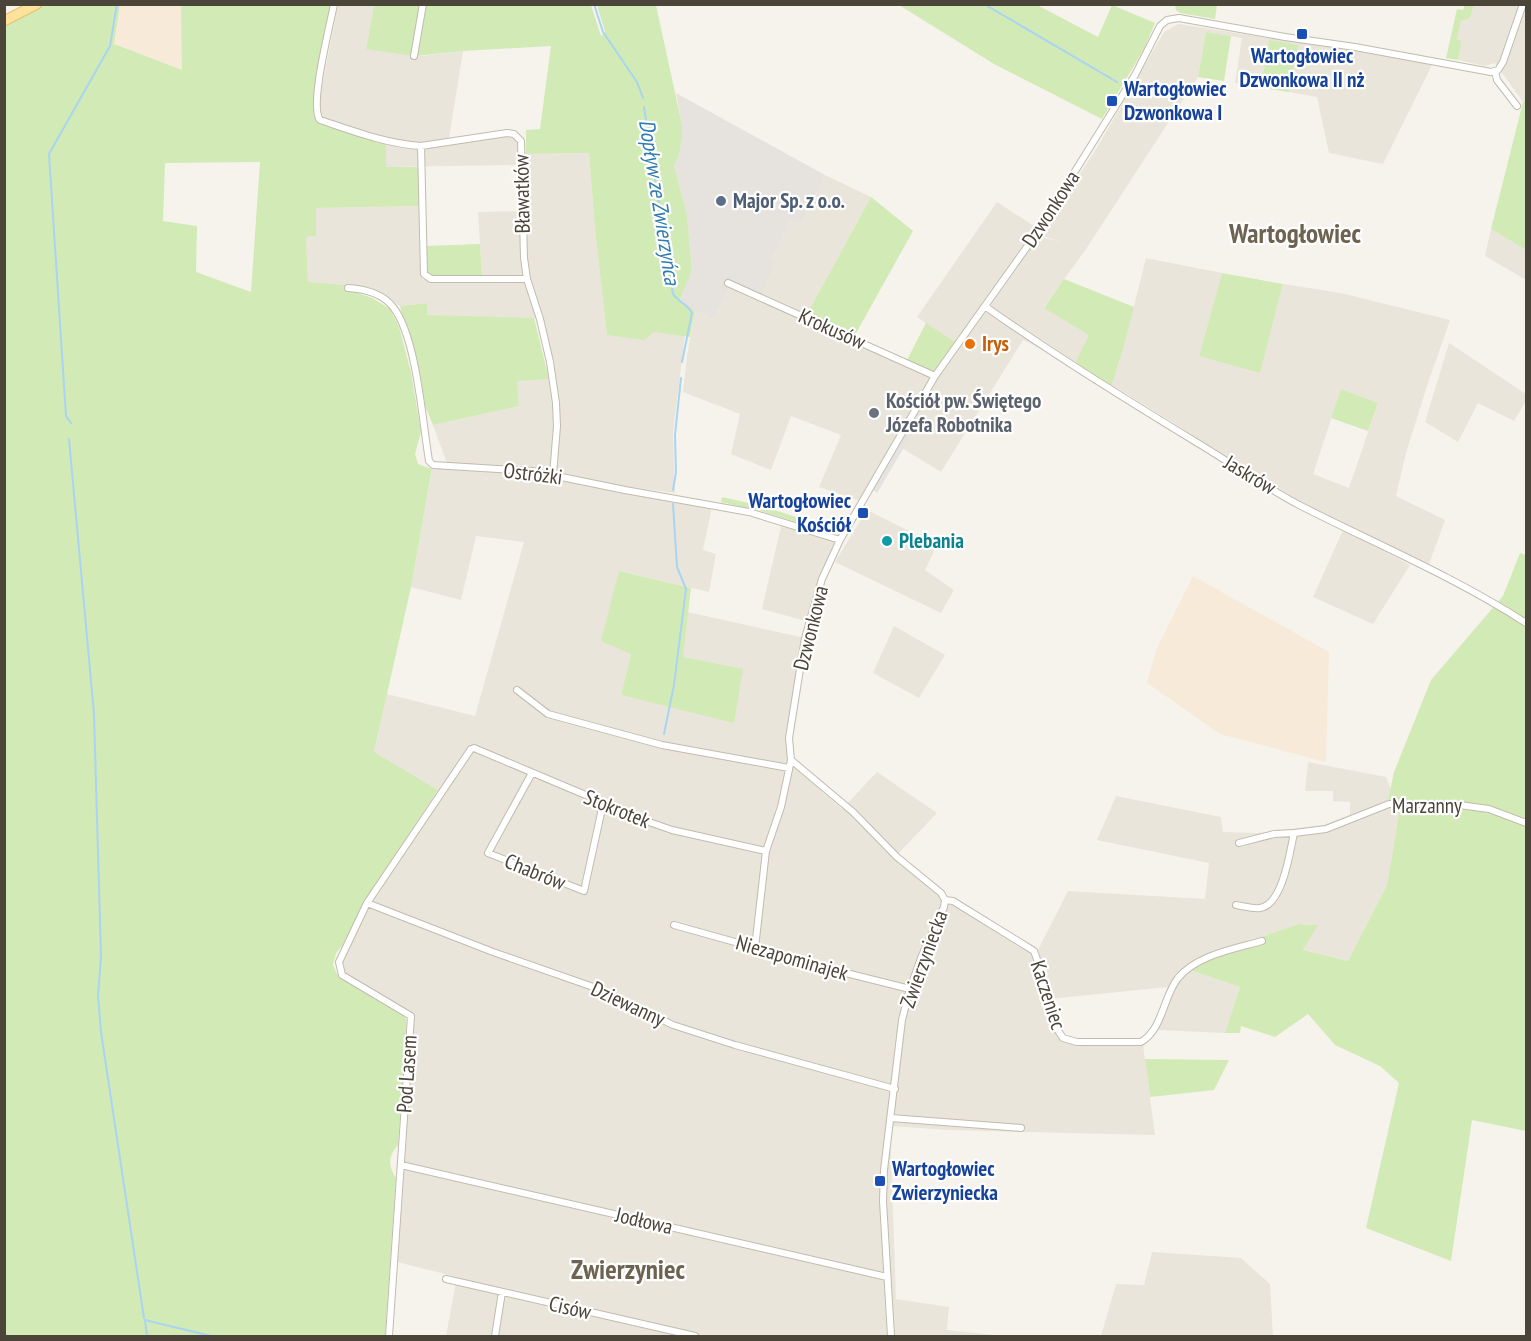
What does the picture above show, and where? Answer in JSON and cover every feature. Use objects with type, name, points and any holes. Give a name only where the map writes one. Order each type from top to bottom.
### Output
[{"type":"main road","points":[[4,16],[26,4]]},
{"type":"main road","points":[[4,21],[37,4]]},
{"type":"street","name":"Bławatków","points":[[334,4],[317,92],[318,118],[372,137],[421,146],[507,133],[519,137],[522,145],[522,211],[527,279],[542,329],[556,403],[553,475]]},
{"type":"street","points":[[414,56],[423,4]]},
{"type":"street","points":[[1517,106],[1497,80],[1495,71],[1503,62],[1523,4]]},
{"type":"street","name":"Dzwonkowa","points":[[755,948],[766,851],[781,807],[791,760],[789,738],[805,638],[822,579],[840,540],[936,376],[986,307],[1087,154],[1141,66],[1160,26],[1174,18],[1187,19],[1285,37],[1365,48],[1487,72],[1495,71]]},
{"type":"street","points":[[421,146],[424,274],[431,279],[527,279]]},
{"type":"street","name":"Krokusów","points":[[728,283],[936,376]]},
{"type":"street","name":"Ostróżki","points":[[348,288],[377,294],[392,305],[406,330],[429,461],[433,465],[532,471],[749,512],[840,540]]},
{"type":"street","name":"Jaskrów","points":[[986,307],[1027,337],[1115,393],[1299,505],[1380,543],[1502,607],[1527,623]]},
{"type":"street","points":[[517,690],[548,714],[662,745],[789,768]]},
{"type":"street","name":"Stokrotek","points":[[474,748],[603,804],[672,830],[766,851]]},
{"type":"street","name":"Pod Lasem","points":[[389,1336],[411,1016],[342,975],[339,962],[368,903],[471,749],[474,748]]},
{"type":"street","name":"Zwierzyniecka","points":[[791,760],[853,812],[897,857],[941,893],[945,900],[921,958],[902,1020],[883,1201],[891,1336]]},
{"type":"street","name":"Chabrów","points":[[531,773],[488,853],[584,891],[603,804]]},
{"type":"street","name":"Marzanny","points":[[1239,843],[1274,834],[1326,829],[1389,804],[1452,804],[1489,808],[1527,823]]},
{"type":"street","points":[[1236,904],[1258,908],[1266,906],[1279,890],[1286,874],[1294,833]]},
{"type":"street","name":"Kaczeniec","points":[[945,900],[954,901],[1034,951],[1042,973],[1046,1001],[1053,1023],[1062,1038],[1077,1042],[1141,1042],[1148,1038],[1177,980],[1188,968],[1207,958],[1262,941]]},
{"type":"street","name":"Dziewanny","points":[[368,903],[493,952],[599,989],[673,1025],[735,1045],[895,1089]]},
{"type":"street","name":"Niezapominajek","points":[[674,925],[910,989]]},
{"type":"street","points":[[891,1118],[1021,1128]]},
{"type":"street","name":"Jodłowa","points":[[400,1165],[887,1276]]},
{"type":"street","name":"Cisów","points":[[446,1279],[695,1336]]},
{"type":"street","points":[[495,1336],[502,1292]]},
{"type":"shaded area","points":[[120,5],[181,5],[183,71],[114,44]]},
{"type":"shaded area","points":[[338,5],[374,5],[366,48],[422,56],[463,51],[449,138],[451,145],[505,136],[515,138],[519,145],[518,165],[386,167],[386,137],[321,118],[319,106]]},
{"type":"shaded area","points":[[1474,5],[1526,5],[1526,100],[1523,102],[1495,63],[1485,66],[1458,60],[1462,41],[1457,39],[1461,21],[1470,18]]},
{"type":"shaded area","points":[[1178,24],[1433,63],[1383,164],[1329,153],[1317,97],[1289,92],[1297,45],[1269,41],[1261,88],[1235,83],[1242,38],[1206,32],[1198,77],[1086,249],[1044,307],[1090,335],[1074,365],[1023,340],[941,472],[897,445],[863,502],[819,487],[841,435],[791,416],[771,470],[731,454],[740,414],[683,392],[695,311],[714,319],[730,286],[772,259],[791,218],[802,223],[825,175],[871,197],[806,316],[935,376],[957,344],[917,317],[997,202],[1040,230],[1037,236],[1062,242],[1039,235],[1095,151],[1164,32]]},
{"type":"shaded area","points":[[676,93],[825,175],[802,223],[791,219],[772,259],[775,263],[759,299],[730,286],[714,319],[695,311],[680,301],[692,269],[687,215],[674,166],[682,139],[682,125]]},
{"type":"shaded area","points":[[589,153],[607,335],[653,332],[685,335],[673,433],[675,493],[532,474],[633,495],[712,507],[703,550],[716,554],[709,592],[619,571],[631,654],[621,695],[734,722],[682,657],[688,612],[805,638],[789,768],[794,767],[842,809],[877,772],[937,813],[895,857],[937,894],[1020,943],[1032,955],[1061,1042],[1143,1045],[1155,1135],[949,1130],[890,1126],[896,1299],[949,1307],[947,1330],[1003,1336],[446,1336],[457,1277],[397,1262],[412,1022],[409,1013],[342,975],[339,962],[367,903],[443,793],[374,753],[387,694],[475,716],[524,542],[476,536],[461,600],[411,587],[433,465],[448,466],[433,425],[519,406],[516,380],[549,379],[555,419],[556,403],[539,319],[427,315],[428,303],[400,306],[380,293],[345,285],[308,283],[306,237],[316,236],[316,208],[420,206],[422,279],[482,276],[478,212],[521,211],[522,154]]},
{"type":"shaded area","points":[[1491,229],[1526,250],[1526,280],[1485,256]]},
{"type":"shaded area","points":[[1146,258],[1222,273],[1199,356],[1260,372],[1283,284],[1341,293],[1450,320],[1406,453],[1396,496],[1445,520],[1429,564],[1305,504],[1120,390],[1111,387],[1123,350]],"holes":[[[1341,389],[1378,403],[1349,488],[1313,474]]]},
{"type":"shaded area","points":[[1449,343],[1526,394],[1526,401],[1514,421],[1478,403],[1458,442],[1425,422]]},
{"type":"shaded area","points":[[906,434],[910,437],[877,493],[873,490]]},
{"type":"shaded area","points":[[867,510],[937,545],[925,570],[954,590],[941,613],[835,562]]},
{"type":"shaded area","points":[[782,522],[840,540],[809,622],[762,609]]},
{"type":"shaded area","points":[[1343,530],[1410,565],[1373,624],[1313,597]]},
{"type":"shaded area","points":[[1193,576],[1329,652],[1326,762],[1220,734],[1147,683],[1156,650]]},
{"type":"shaded area","points":[[894,626],[945,655],[919,698],[873,673]]},
{"type":"shaded area","points":[[1308,762],[1386,777],[1399,812],[1387,885],[1348,961],[1303,950],[1317,925],[1299,924],[1195,960],[1193,971],[1240,987],[1225,1033],[1158,1030],[1168,987],[1049,999],[1038,950],[1068,891],[1205,899],[1209,863],[1097,840],[1116,796],[1221,817],[1223,832],[1257,833],[1323,825],[1350,815],[1350,802],[1333,801],[1333,791],[1305,791]]},
{"type":"shaded area","points":[[1152,1252],[1241,1258],[1270,1284],[1273,1336],[1101,1336],[1116,1284],[1144,1285]]},
{"type":"green space","points":[[43,5],[120,5],[114,44],[182,70],[181,5],[331,5],[314,115],[320,124],[386,143],[386,167],[419,167],[420,206],[316,208],[316,236],[306,237],[308,282],[345,285],[390,309],[399,327],[411,372],[421,432],[415,454],[418,464],[432,469],[411,587],[374,752],[438,790],[365,901],[343,945],[336,953],[333,965],[338,976],[400,1011],[406,1019],[398,1145],[390,1161],[396,1178],[385,1336],[5,1336],[4,25]],"holes":[[[260,162],[251,292],[196,272],[197,226],[163,221],[165,163]]]},
{"type":"green space","points":[[374,5],[421,5],[413,56],[366,49]]},
{"type":"green space","points":[[424,5],[591,5],[601,36],[605,32],[597,5],[656,5],[682,125],[679,155],[674,166],[687,215],[692,270],[680,300],[695,311],[690,337],[653,332],[645,340],[607,335],[589,153],[526,154],[526,130],[540,129],[551,46],[416,56]]},
{"type":"green space","points":[[899,5],[1037,5],[1098,37],[1112,5],[1155,23],[1144,49],[1102,119],[994,64]]},
{"type":"green space","points":[[1175,5],[1217,5],[1215,19],[1180,13],[1176,10]]},
{"type":"green space","points":[[1465,5],[1474,5],[1470,18],[1461,21],[1457,39],[1462,41],[1458,60],[1446,58],[1457,9],[1463,10]]},
{"type":"green space","points":[[1206,32],[1231,36],[1224,81],[1198,77]]},
{"type":"green space","points":[[1269,40],[1298,45],[1289,92],[1261,88]]},
{"type":"green space","points":[[1526,100],[1526,250],[1491,229],[1523,102]]},
{"type":"green space","points":[[871,197],[913,231],[855,335],[806,316]]},
{"type":"green space","points":[[480,244],[482,276],[432,276],[427,272],[426,246]]},
{"type":"green space","points":[[1222,273],[1283,284],[1260,373],[1199,356]]},
{"type":"green space","points":[[1064,279],[1134,307],[1111,387],[1074,365],[1089,335],[1044,308]]},
{"type":"green space","points":[[428,303],[427,315],[534,318],[549,379],[517,381],[519,406],[433,425],[423,401],[400,306]]},
{"type":"green space","points":[[926,323],[955,342],[933,372],[907,360]]},
{"type":"green space","points":[[1341,389],[1378,403],[1368,431],[1331,418]]},
{"type":"green space","points":[[722,497],[762,506],[837,532],[828,530],[827,532],[761,511],[721,502]]},
{"type":"green space","points":[[1520,553],[1526,555],[1526,1131],[1472,1120],[1451,1261],[1366,1228],[1399,1083],[1380,1066],[1335,1045],[1308,1014],[1275,1037],[1241,1026],[1240,1033],[1225,1033],[1240,987],[1193,971],[1194,960],[1299,924],[1318,925],[1303,950],[1348,961],[1387,885],[1399,813],[1388,800],[1394,772],[1431,680],[1503,596]]},
{"type":"green space","points":[[619,571],[691,588],[683,657],[743,669],[734,723],[621,695],[631,654],[601,641]]},
{"type":"green space","points":[[1145,1059],[1229,1060],[1214,1090],[1150,1097]]},
{"type":"waterway","points":[[71,423],[66,416],[49,154],[110,46],[117,4]]},
{"type":"waterway","name":"Dopływ ze Zwierzyńca","points":[[594,4],[603,32],[637,82],[643,98]]},
{"type":"waterway","points":[[984,4],[1117,82]]},
{"type":"waterway","name":"Dopływ ze Zwierzyńca","points":[[644,107],[673,294],[692,313],[682,362]]},
{"type":"waterway","name":"Dopływ ze Zwierzyńca","points":[[673,490],[676,472],[675,435],[681,378]]},
{"type":"waterway","points":[[69,439],[94,714],[101,956],[98,996],[101,1032],[144,1318]]},
{"type":"waterway","name":"Dopływ ze Zwierzyńca","points":[[664,734],[674,685],[686,589],[677,567],[673,504]]},
{"type":"waterway","points":[[147,1336],[145,1320],[211,1336]]},
{"type":"place","name":"Wartogłowiec Dzwonkowa II nż","points":[[1302,34]]},
{"type":"place","name":"Wartogłowiec Dzwonkowa I","points":[[1112,101]]},
{"type":"place","name":"Major Sp. z o.o.","points":[[721,201]]},
{"type":"place","name":"Irys","points":[[970,344]]},
{"type":"place","name":"Kościół pw. Świętego Józefa Robotnika","points":[[874,413]]},
{"type":"place","name":"Wartogłowiec Kościół","points":[[863,513]]},
{"type":"place","name":"Plebania","points":[[887,541]]},
{"type":"place","name":"Wartogłowiec Zwierzyniecka","points":[[880,1181]]},
{"type":"district","name":"Wartogłowiec","points":[[1295,234]]},
{"type":"district","name":"Zwierzyniec","points":[[628,1270]]}]
